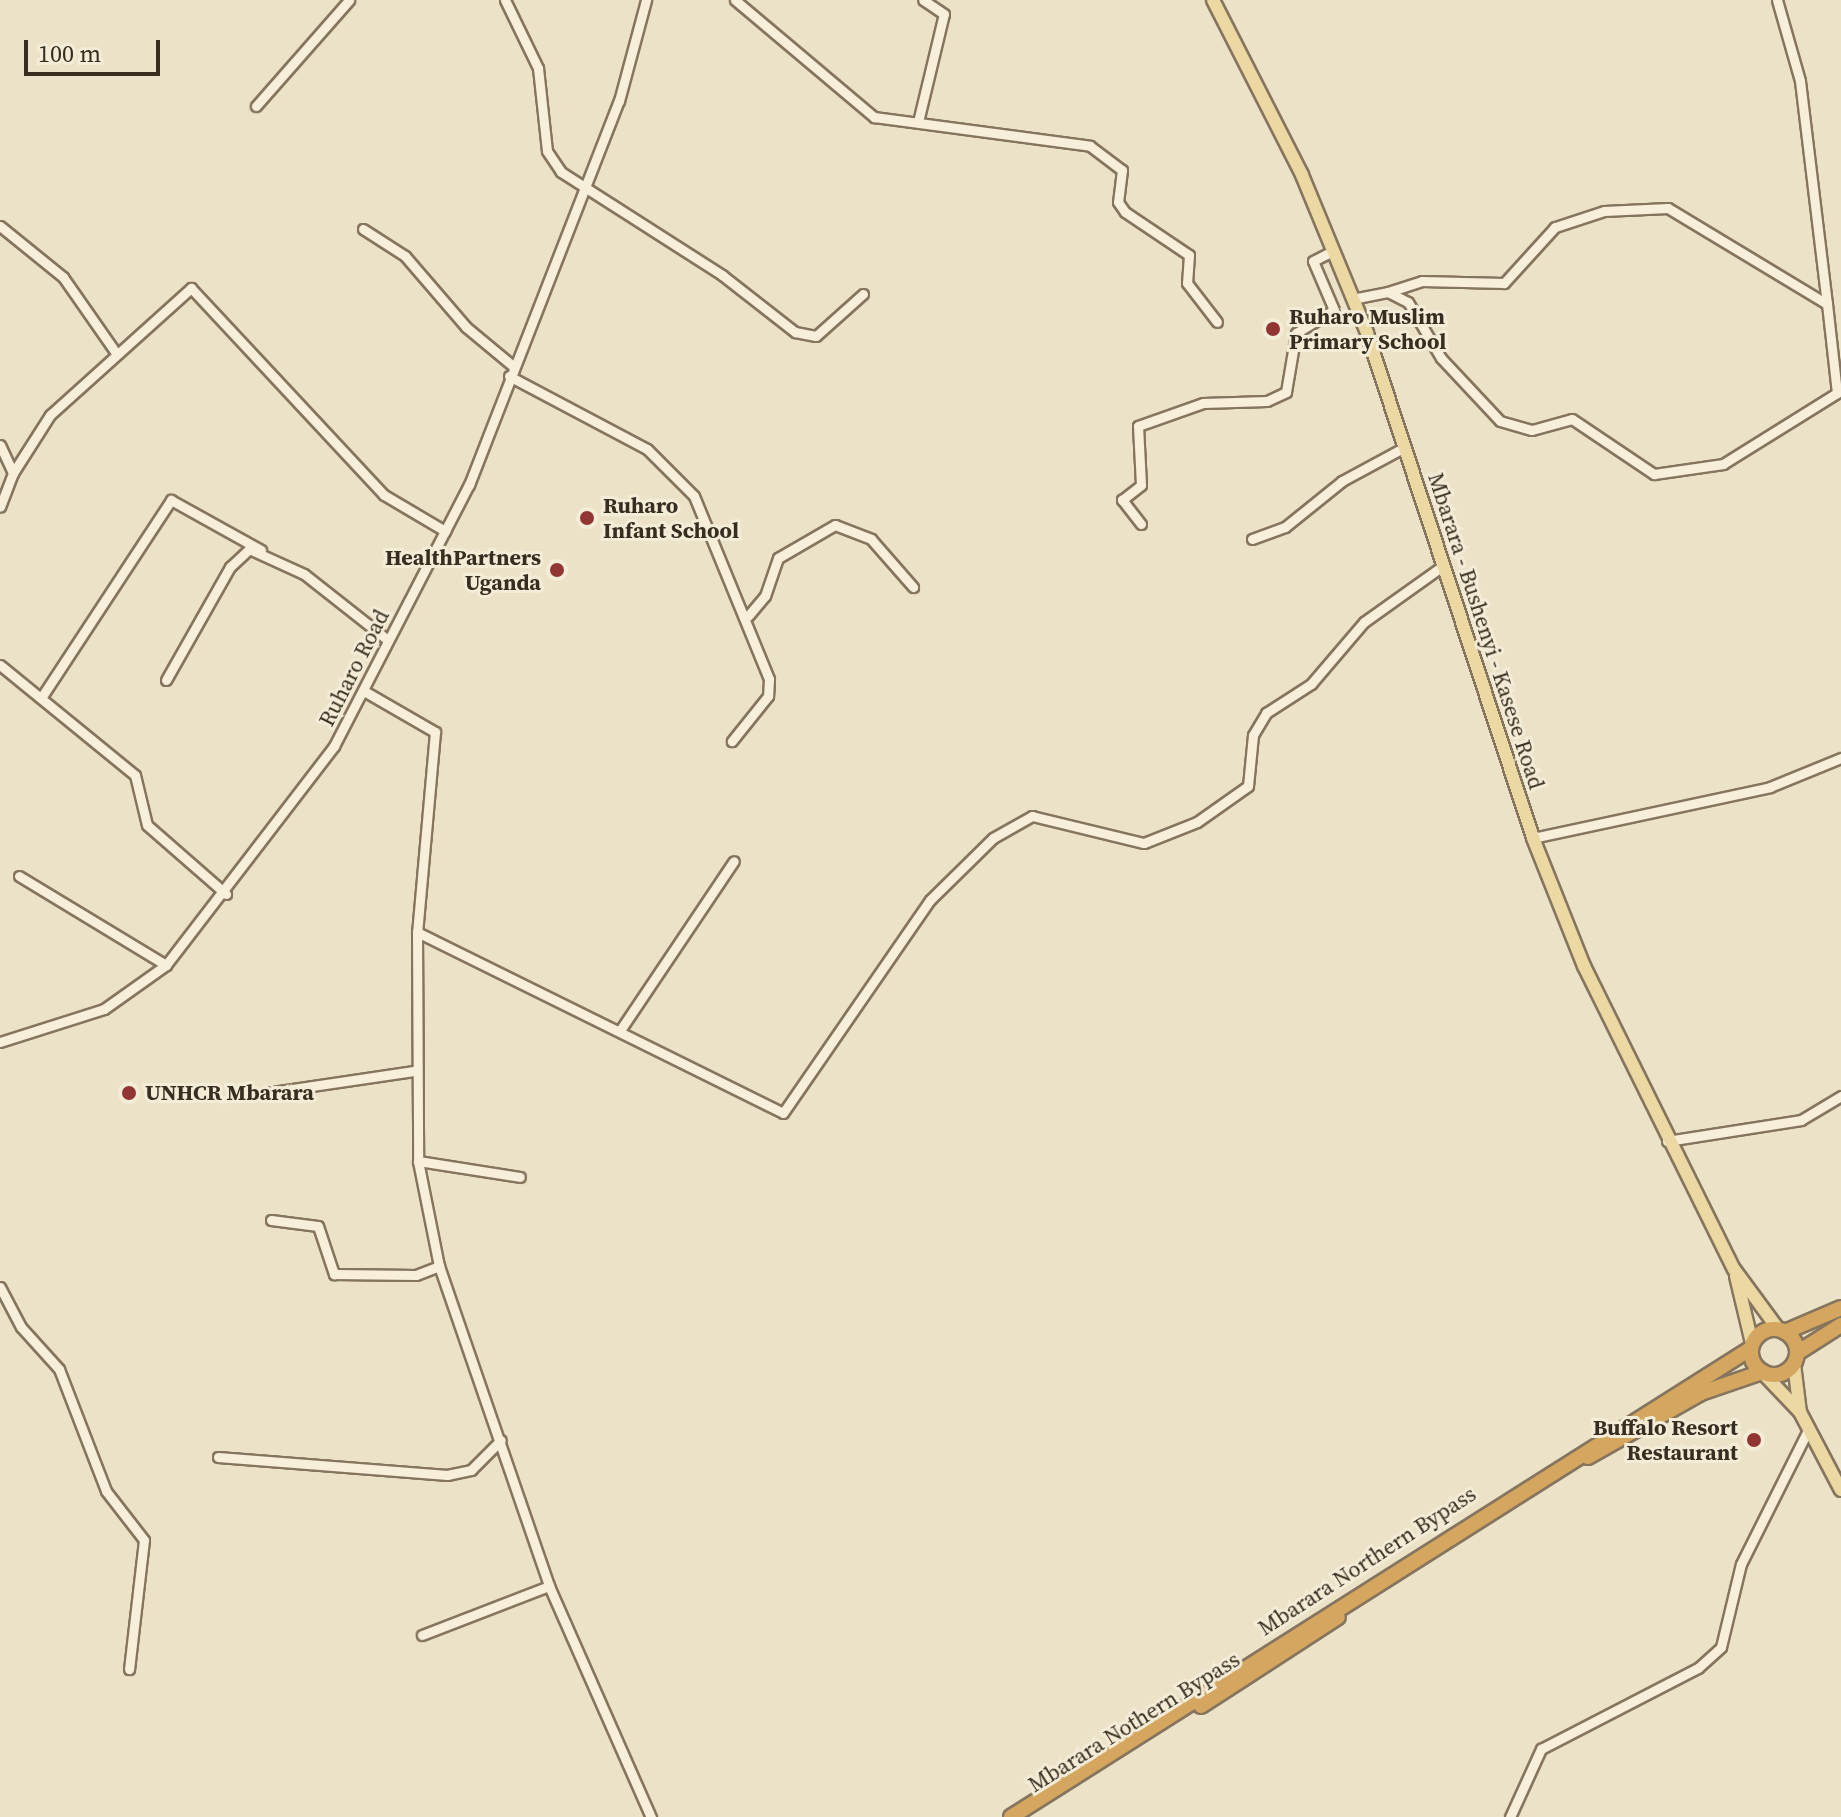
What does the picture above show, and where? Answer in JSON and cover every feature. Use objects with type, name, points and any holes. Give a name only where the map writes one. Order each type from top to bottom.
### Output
[{"type":"highway","name":"Mbarara Northern Bypass","points":[[1011,1817],[1751,1346],[1782,1330],[1841,1308]]},
{"type":"highway","points":[[1751,1346],[1762,1372],[1776,1375],[1841,1325]]},
{"type":"highway","points":[[1782,1330],[1796,1358]]},
{"type":"highway","name":"Mbarara Nothern Bypass","points":[[1025,1817],[1574,1465],[1701,1393],[1762,1372]]},
{"type":"main road","name":"Mbarara - Bushenyi - Kasese Road","points":[[1213,0],[1333,251],[1352,299],[1405,447],[1533,838],[1667,1141],[1734,1269],[1782,1330]]},
{"type":"main road","name":"Mbarara - Bushenyi - Kasese Road","points":[[1734,1269],[1751,1346]]},
{"type":"main road","points":[[1796,1358],[1800,1412]]},
{"type":"main road","points":[[1762,1372],[1800,1412],[1841,1490]]},
{"type":"street","points":[[256,106],[349,0]]},
{"type":"street","points":[[505,0],[541,78],[549,158],[585,190],[805,336],[816,336],[863,294]]},
{"type":"street","name":"Ruharo Road","points":[[0,1042],[104,1009],[166,965],[226,894],[327,757],[445,531],[585,190],[636,51],[646,0]]},
{"type":"street","points":[[735,0],[863,112],[1090,146],[1122,170],[1118,202],[1125,212],[1189,255],[1187,283],[1217,322]]},
{"type":"street","points":[[918,122],[944,14],[923,0]]},
{"type":"street","points":[[1388,292],[1420,315],[1441,358],[1500,421],[1532,430],[1572,419],[1654,474],[1723,464],[1829,402],[1837,393],[1840,352],[1827,304],[1800,81],[1777,0]]},
{"type":"street","points":[[1352,299],[1422,281],[1504,283],[1555,227],[1651,207],[1689,218],[1827,304]]},
{"type":"street","points":[[0,226],[63,277],[116,353]]},
{"type":"street","points":[[363,229],[417,267],[466,327],[513,366]]},
{"type":"street","points":[[1141,524],[1122,500],[1141,485],[1138,426],[1203,403],[1267,401],[1286,392],[1296,333],[1334,310],[1313,261],[1333,251]]},
{"type":"street","points":[[0,507],[13,473],[50,415],[183,290],[195,289],[376,487],[445,531]]},
{"type":"street","points":[[509,376],[672,468],[694,496],[748,616],[771,687],[732,741]]},
{"type":"street","points":[[0,445],[13,473]]},
{"type":"street","points":[[1252,539],[1285,527],[1342,481],[1405,447]]},
{"type":"street","points":[[41,698],[171,500],[261,550],[388,640]]},
{"type":"street","points":[[748,616],[765,596],[778,558],[835,525],[871,539],[913,587]]},
{"type":"street","points":[[166,680],[230,567],[241,552],[261,550]]},
{"type":"street","points":[[417,932],[788,1111],[930,900],[993,838],[1032,816],[1144,843],[1197,822],[1248,786],[1253,735],[1266,713],[1311,684],[1364,622],[1444,565]]},
{"type":"street","points":[[0,665],[140,780],[147,825],[226,894]]},
{"type":"street","points":[[364,691],[435,732],[417,932],[414,1071],[418,1161],[439,1266],[549,1586],[651,1817]]},
{"type":"street","points":[[1533,838],[1770,787],[1841,758]]},
{"type":"street","points":[[621,1029],[734,861]]},
{"type":"street","points":[[19,876],[166,965]]},
{"type":"street","points":[[265,1093],[414,1071]]},
{"type":"street","points":[[1667,1141],[1801,1120],[1841,1096]]},
{"type":"street","points":[[418,1161],[520,1177]]},
{"type":"street","points":[[271,1220],[318,1226],[334,1274],[416,1275],[439,1266]]},
{"type":"street","points":[[0,1287],[21,1327],[59,1369],[106,1491],[144,1540],[129,1669]]},
{"type":"street","points":[[1510,1817],[1541,1749],[1698,1668],[1721,1647],[1741,1564],[1809,1428]]},
{"type":"street","points":[[218,1457],[447,1475],[471,1470],[501,1440]]},
{"type":"street","points":[[422,1635],[549,1586]]},
{"type":"place","name":"Ruharo Muslim Primary School","points":[[1273,329]]},
{"type":"place","name":"Ruharo Infant School","points":[[587,518]]},
{"type":"place","name":"HealthPartners Uganda","points":[[557,570]]},
{"type":"place","name":"UNHCR Mbarara","points":[[129,1093]]},
{"type":"place","name":"Buffalo Resort Restaurant","points":[[1754,1440]]}]
